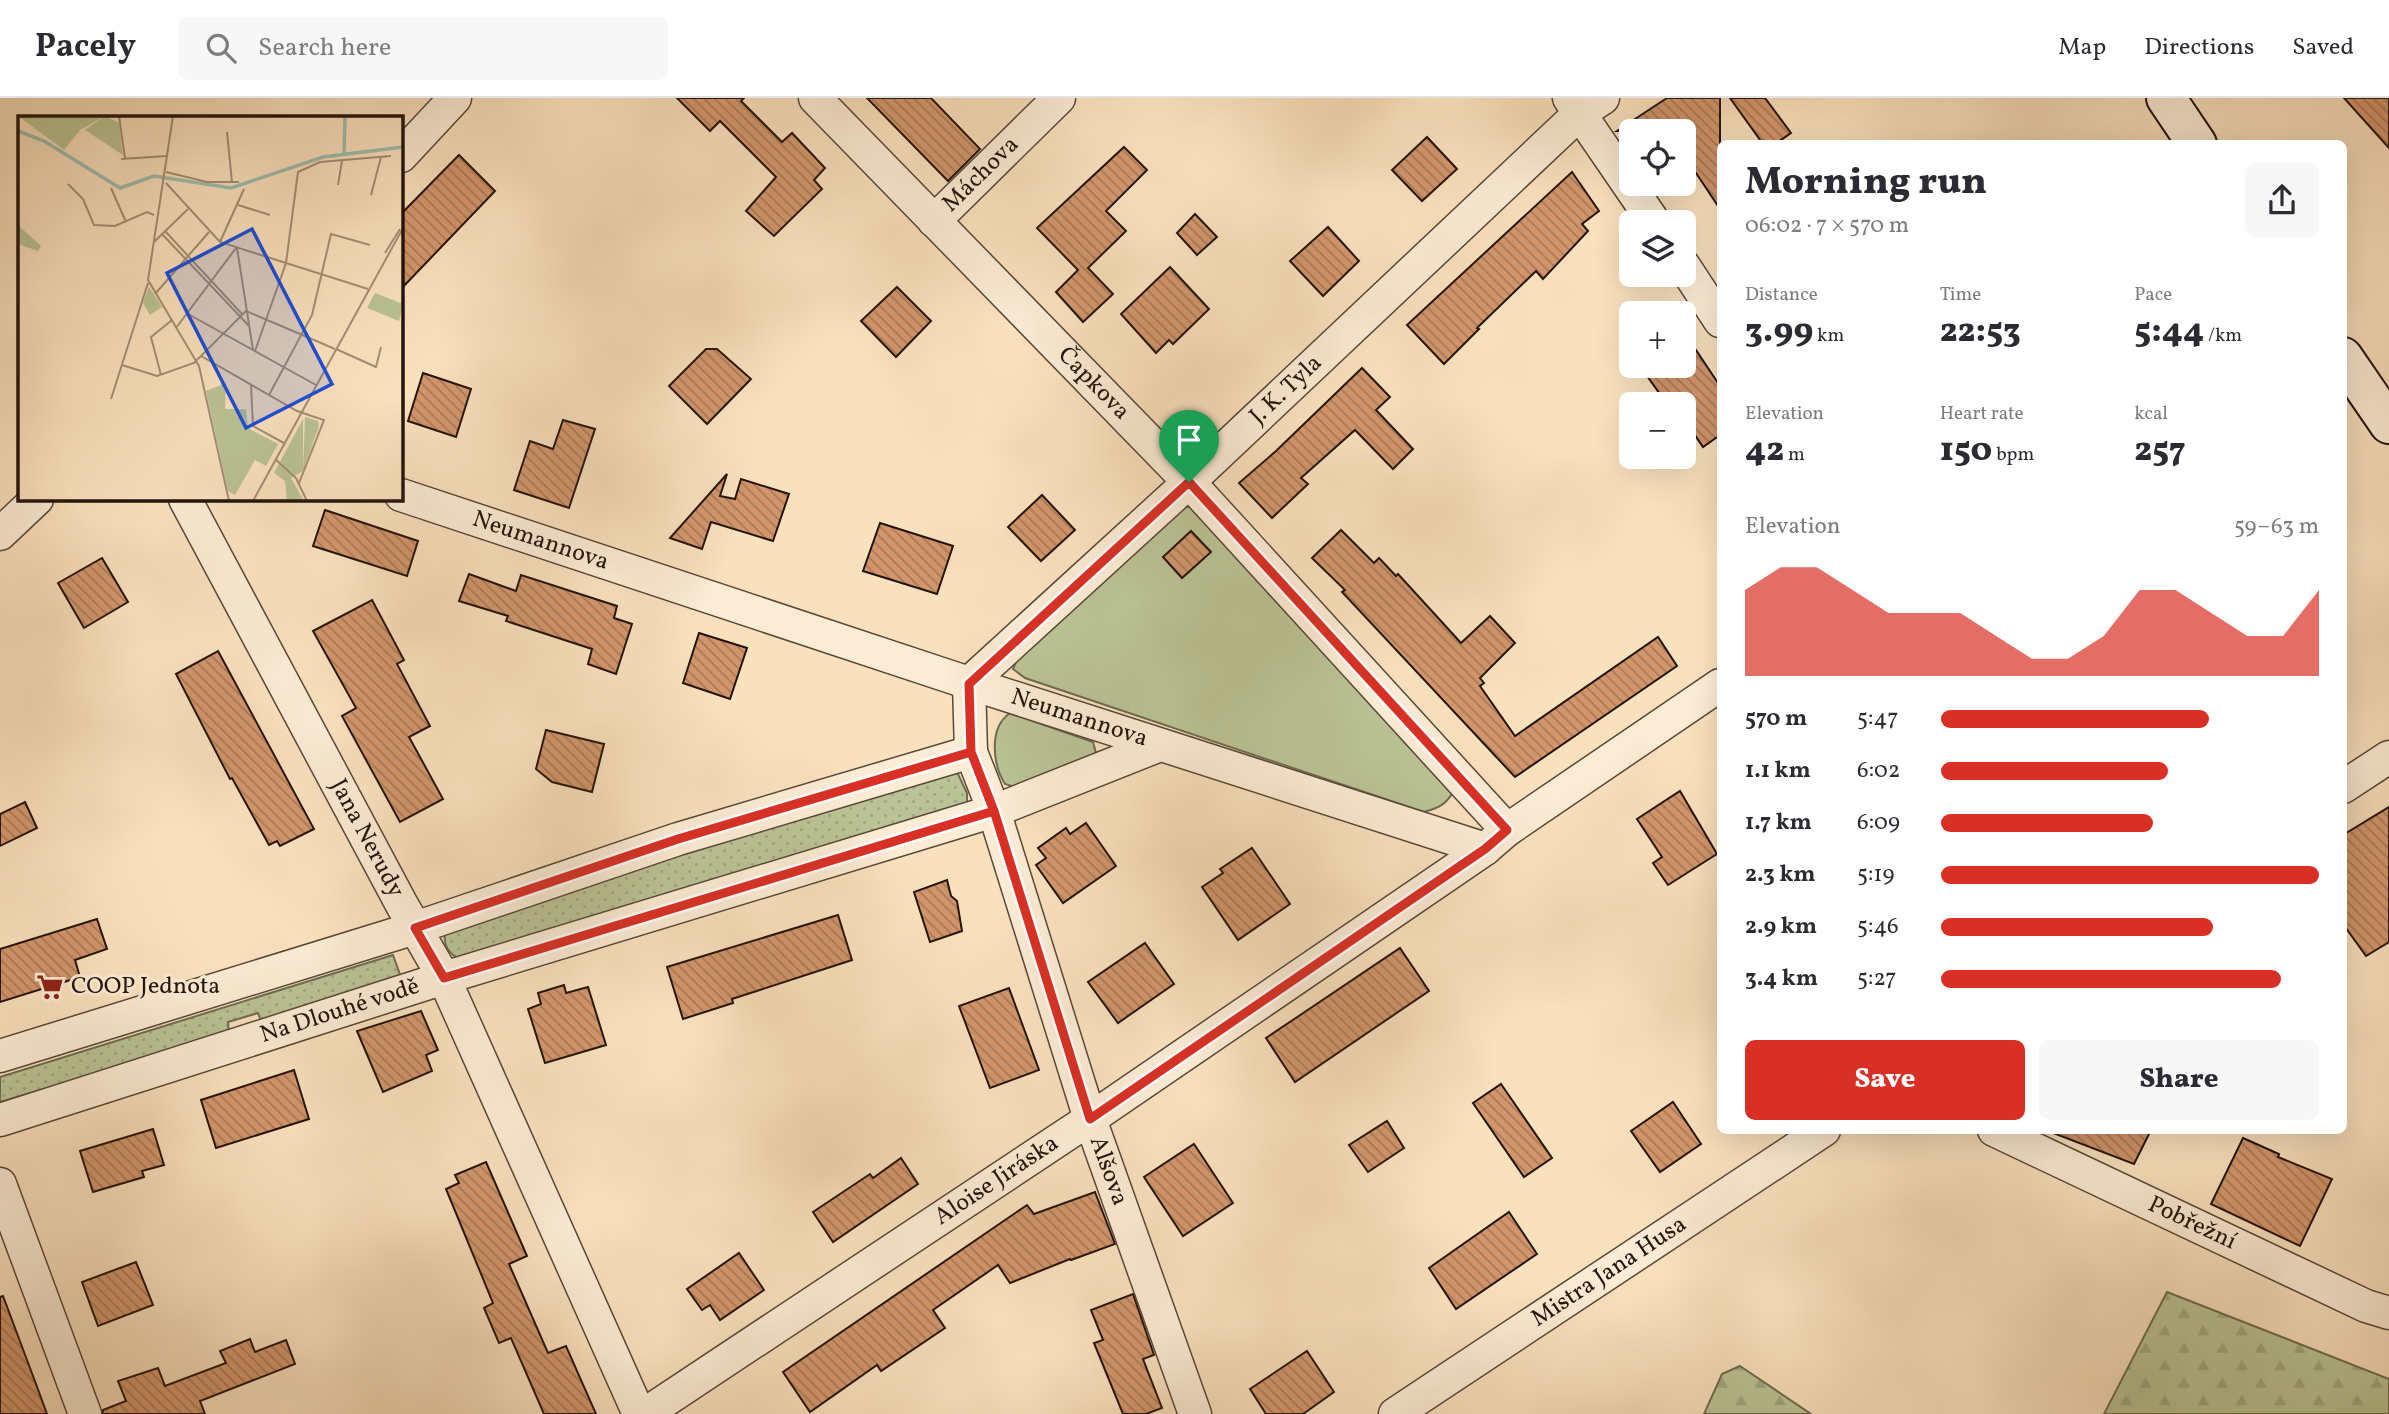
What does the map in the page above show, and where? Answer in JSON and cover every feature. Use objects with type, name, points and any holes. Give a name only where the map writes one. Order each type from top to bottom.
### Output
[{"type":"main road","points":[[2166,98],[2194,140]]},
{"type":"main road","points":[[2347,363],[2389,424]]},
{"type":"street","points":[[402,155],[454,98]]},
{"type":"street","name":"Čapkova","points":[[815,98],[1189,482],[1496,840]]},
{"type":"street","name":"Máchova","points":[[934,222],[1059,98]]},
{"type":"street","points":[[1584,103],[1647,210]]},
{"type":"street","name":"J. K. Tyla","points":[[969,684],[1189,482],[1584,103]]},
{"type":"street","points":[[1696,284],[1717,316]]},
{"type":"street","name":"Neumannova","points":[[402,495],[1160,745],[1496,840]]},
{"type":"street","points":[[0,534],[36,500]]},
{"type":"street","name":"Jana Nerudy","points":[[185,500],[444,978],[639,1414]]},
{"type":"street","name":"Alšova","points":[[969,684],[971,752],[994,811],[1090,1119],[1195,1414]]},
{"type":"street","points":[[1496,840],[1717,687]]},
{"type":"street","name":"Na Dlouhé vodě","points":[[0,1120],[444,978],[994,811],[1160,745]]},
{"type":"street","points":[[0,1056],[415,928],[678,839],[971,752]]},
{"type":"street","points":[[2347,785],[2389,757]]},
{"type":"street","name":"Aloise Jiráska","points":[[645,1414],[1090,1119],[1496,840]]},
{"type":"street","name":"Mistra Jana Husa","points":[[1395,1414],[1818,1134]]},
{"type":"street","name":"Pobřežní","points":[[2002,1134],[2366,1306],[2389,1313]]},
{"type":"street","points":[[0,1185],[85,1414]]},
{"type":"green space","points":[[1195,506],[1455,789],[1446,802],[1424,812],[1025,678],[1013,669],[1018,657],[1173,509]]},
{"type":"green space","points":[[1010,713],[1093,742],[1097,757],[1018,788],[1005,784],[998,767],[995,747],[998,728]]},
{"type":"green space","points":[[957,772],[967,793],[967,802],[959,808],[460,959],[449,951],[445,944],[445,931],[484,912]]},
{"type":"green space","points":[[393,955],[402,980],[262,1024],[258,1013],[228,1022],[229,1034],[0,1102],[0,1077]]},
{"type":"green space","points":[[2167,1292],[2389,1379],[2389,1414],[2104,1414]]},
{"type":"green space","points":[[1740,1366],[1811,1414],[1704,1414],[1722,1374]]},
{"type":"building","points":[[677,98],[744,98],[741,101],[782,142],[792,133],[825,168],[814,180],[822,189],[774,236],[746,211],[776,177],[720,121],[710,131]]},
{"type":"building","points":[[867,98],[931,98],[980,149],[948,181]]},
{"type":"building","points":[[1667,98],[1720,98],[1717,204],[1696,173],[1696,119],[1635,119]]},
{"type":"building","points":[[1730,98],[1765,98],[1791,133],[1781,140],[1760,140]]},
{"type":"building","points":[[2344,98],[2389,98],[2389,148]]},
{"type":"building","points":[[1427,137],[1457,169],[1422,201],[1392,170]]},
{"type":"building","points":[[1124,147],[1147,170],[1106,211],[1126,231],[1088,268],[1113,294],[1083,322],[1056,292],[1078,270],[1037,228]]},
{"type":"building","points":[[459,155],[495,191],[402,288],[402,213]]},
{"type":"building","points":[[1572,172],[1599,211],[1582,224],[1588,231],[1543,279],[1536,271],[1444,364],[1407,325]]},
{"type":"building","points":[[1195,214],[1217,237],[1197,255],[1177,233]]},
{"type":"building","points":[[1328,227],[1359,261],[1323,296],[1290,261]]},
{"type":"building","points":[[1170,267],[1209,309],[1173,344],[1169,340],[1156,353],[1121,314]]},
{"type":"building","points":[[897,287],[931,321],[896,357],[861,321]]},
{"type":"building","points":[[706,349],[717,349],[751,379],[707,424],[669,386]]},
{"type":"building","points":[[1696,350],[1717,382],[1717,437],[1703,447],[1696,437],[1696,392],[1658,392],[1649,378],[1696,378]]},
{"type":"building","points":[[1362,368],[1390,397],[1376,410],[1413,449],[1393,469],[1355,430],[1301,478],[1308,484],[1272,518],[1239,483]]},
{"type":"building","points":[[423,373],[471,389],[456,437],[408,421]]},
{"type":"building","points":[[563,420],[595,429],[569,508],[514,490],[530,441],[553,449]]},
{"type":"building","points":[[727,474],[720,496],[735,499],[741,479],[789,494],[773,541],[711,522],[702,549],[670,538]]},
{"type":"building","points":[[1042,495],[1075,530],[1041,561],[1008,527]]},
{"type":"building","points":[[325,510],[418,541],[407,576],[313,546]]},
{"type":"building","points":[[880,523],[953,546],[937,594],[863,571]]},
{"type":"building","points":[[1341,530],[1374,563],[1379,558],[1396,576],[1398,574],[1461,643],[1490,616],[1515,643],[1480,678],[1484,683],[1480,686],[1515,736],[1658,637],[1677,666],[1515,777],[1342,592],[1345,590],[1312,558]]},
{"type":"building","points":[[1191,531],[1211,552],[1182,578],[1163,557]]},
{"type":"building","points":[[102,558],[128,602],[84,628],[58,583]]},
{"type":"building","points":[[469,574],[516,591],[521,575],[617,606],[614,618],[632,624],[616,674],[588,664],[592,649],[506,621],[508,616],[459,601]]},
{"type":"building","points":[[372,600],[404,660],[397,664],[430,726],[409,737],[443,799],[400,822],[342,716],[356,708],[313,631]]},
{"type":"building","points":[[699,633],[747,648],[730,699],[683,683]]},
{"type":"building","points":[[218,651],[314,829],[280,846],[277,841],[269,845],[232,778],[230,779],[176,674]]},
{"type":"building","points":[[546,730],[604,744],[592,792],[552,782],[536,769]]},
{"type":"building","points":[[1680,791],[1717,854],[1668,885],[1653,863],[1662,857],[1637,819]]},
{"type":"building","points":[[25,802],[37,828],[0,846],[0,814]]},
{"type":"building","points":[[2389,807],[2389,942],[2366,956],[2347,930],[2347,833]]},
{"type":"building","points":[[1086,823],[1116,866],[1063,903],[1036,865],[1046,858],[1038,848],[1066,828],[1070,834]]},
{"type":"building","points":[[1252,848],[1290,904],[1238,940],[1202,887],[1223,873],[1220,869]]},
{"type":"building","points":[[947,880],[951,896],[957,901],[962,931],[930,942],[914,892]]},
{"type":"building","points":[[838,915],[852,960],[732,999],[733,1003],[683,1019],[667,967]]},
{"type":"building","points":[[97,919],[107,949],[75,960],[80,977],[0,1002],[0,949]]},
{"type":"building","points":[[1145,943],[1174,984],[1118,1023],[1088,982]]},
{"type":"building","points":[[1400,948],[1429,991],[1295,1082],[1266,1038]]},
{"type":"building","points":[[564,985],[566,993],[588,987],[606,1045],[545,1063],[528,1009],[541,1004],[538,993]]},
{"type":"building","points":[[1009,988],[1039,1070],[990,1088],[959,1006]]},
{"type":"building","points":[[421,1011],[438,1050],[426,1055],[432,1071],[383,1092],[357,1031]]},
{"type":"building","points":[[294,1070],[309,1119],[216,1148],[201,1100]]},
{"type":"building","points":[[1501,1084],[1552,1158],[1524,1177],[1473,1103]]},
{"type":"building","points":[[1673,1102],[1701,1144],[1660,1172],[1631,1131]]},
{"type":"building","points":[[1387,1121],[1404,1148],[1368,1172],[1349,1145]]},
{"type":"building","points":[[153,1129],[164,1165],[142,1171],[144,1177],[93,1192],[80,1151]]},
{"type":"building","points":[[2056,1134],[2149,1134],[2134,1164]]},
{"type":"building","points":[[2243,1138],[2279,1154],[2278,1157],[2332,1179],[2300,1246],[2211,1204]]},
{"type":"building","points":[[1194,1144],[1233,1203],[1183,1236],[1144,1177]]},
{"type":"building","points":[[901,1158],[918,1184],[833,1242],[813,1212],[870,1174],[873,1178]]},
{"type":"building","points":[[486,1162],[527,1256],[509,1264],[548,1353],[566,1346],[596,1414],[544,1414],[511,1338],[499,1343],[484,1308],[493,1303],[446,1189],[459,1183],[455,1175]]},
{"type":"building","points":[[1095,1192],[1115,1244],[1010,1283],[998,1265],[933,1310],[945,1328],[881,1371],[877,1365],[810,1412],[783,1372],[1027,1205],[1034,1214]]},
{"type":"building","points":[[1509,1212],[1537,1254],[1456,1309],[1429,1268]]},
{"type":"building","points":[[739,1253],[764,1290],[720,1320],[710,1305],[702,1310],[687,1289]]},
{"type":"building","points":[[136,1262],[153,1305],[98,1326],[82,1282]]},
{"type":"building","points":[[1133,1294],[1154,1355],[1143,1359],[1162,1408],[1146,1414],[1123,1414],[1094,1343],[1103,1340],[1091,1310]]},
{"type":"building","points":[[3,1296],[47,1414],[0,1414],[0,1297]]},
{"type":"building","points":[[250,1339],[255,1352],[286,1340],[295,1364],[200,1401],[205,1414],[103,1414],[103,1410],[126,1401],[118,1381],[158,1368],[165,1386],[226,1363],[220,1351]]},
{"type":"building","points":[[1307,1351],[1334,1392],[1303,1414],[1266,1414],[1250,1389]]},
{"type":"place","name":"COOP Jednota","points":[[50,987]]},
{"type":"route","points":[[1189,482],[969,684],[971,752],[994,811],[444,978],[415,928],[678,839],[971,752],[994,811],[1090,1119],[1485,849],[1507,830],[1189,482]]}]
